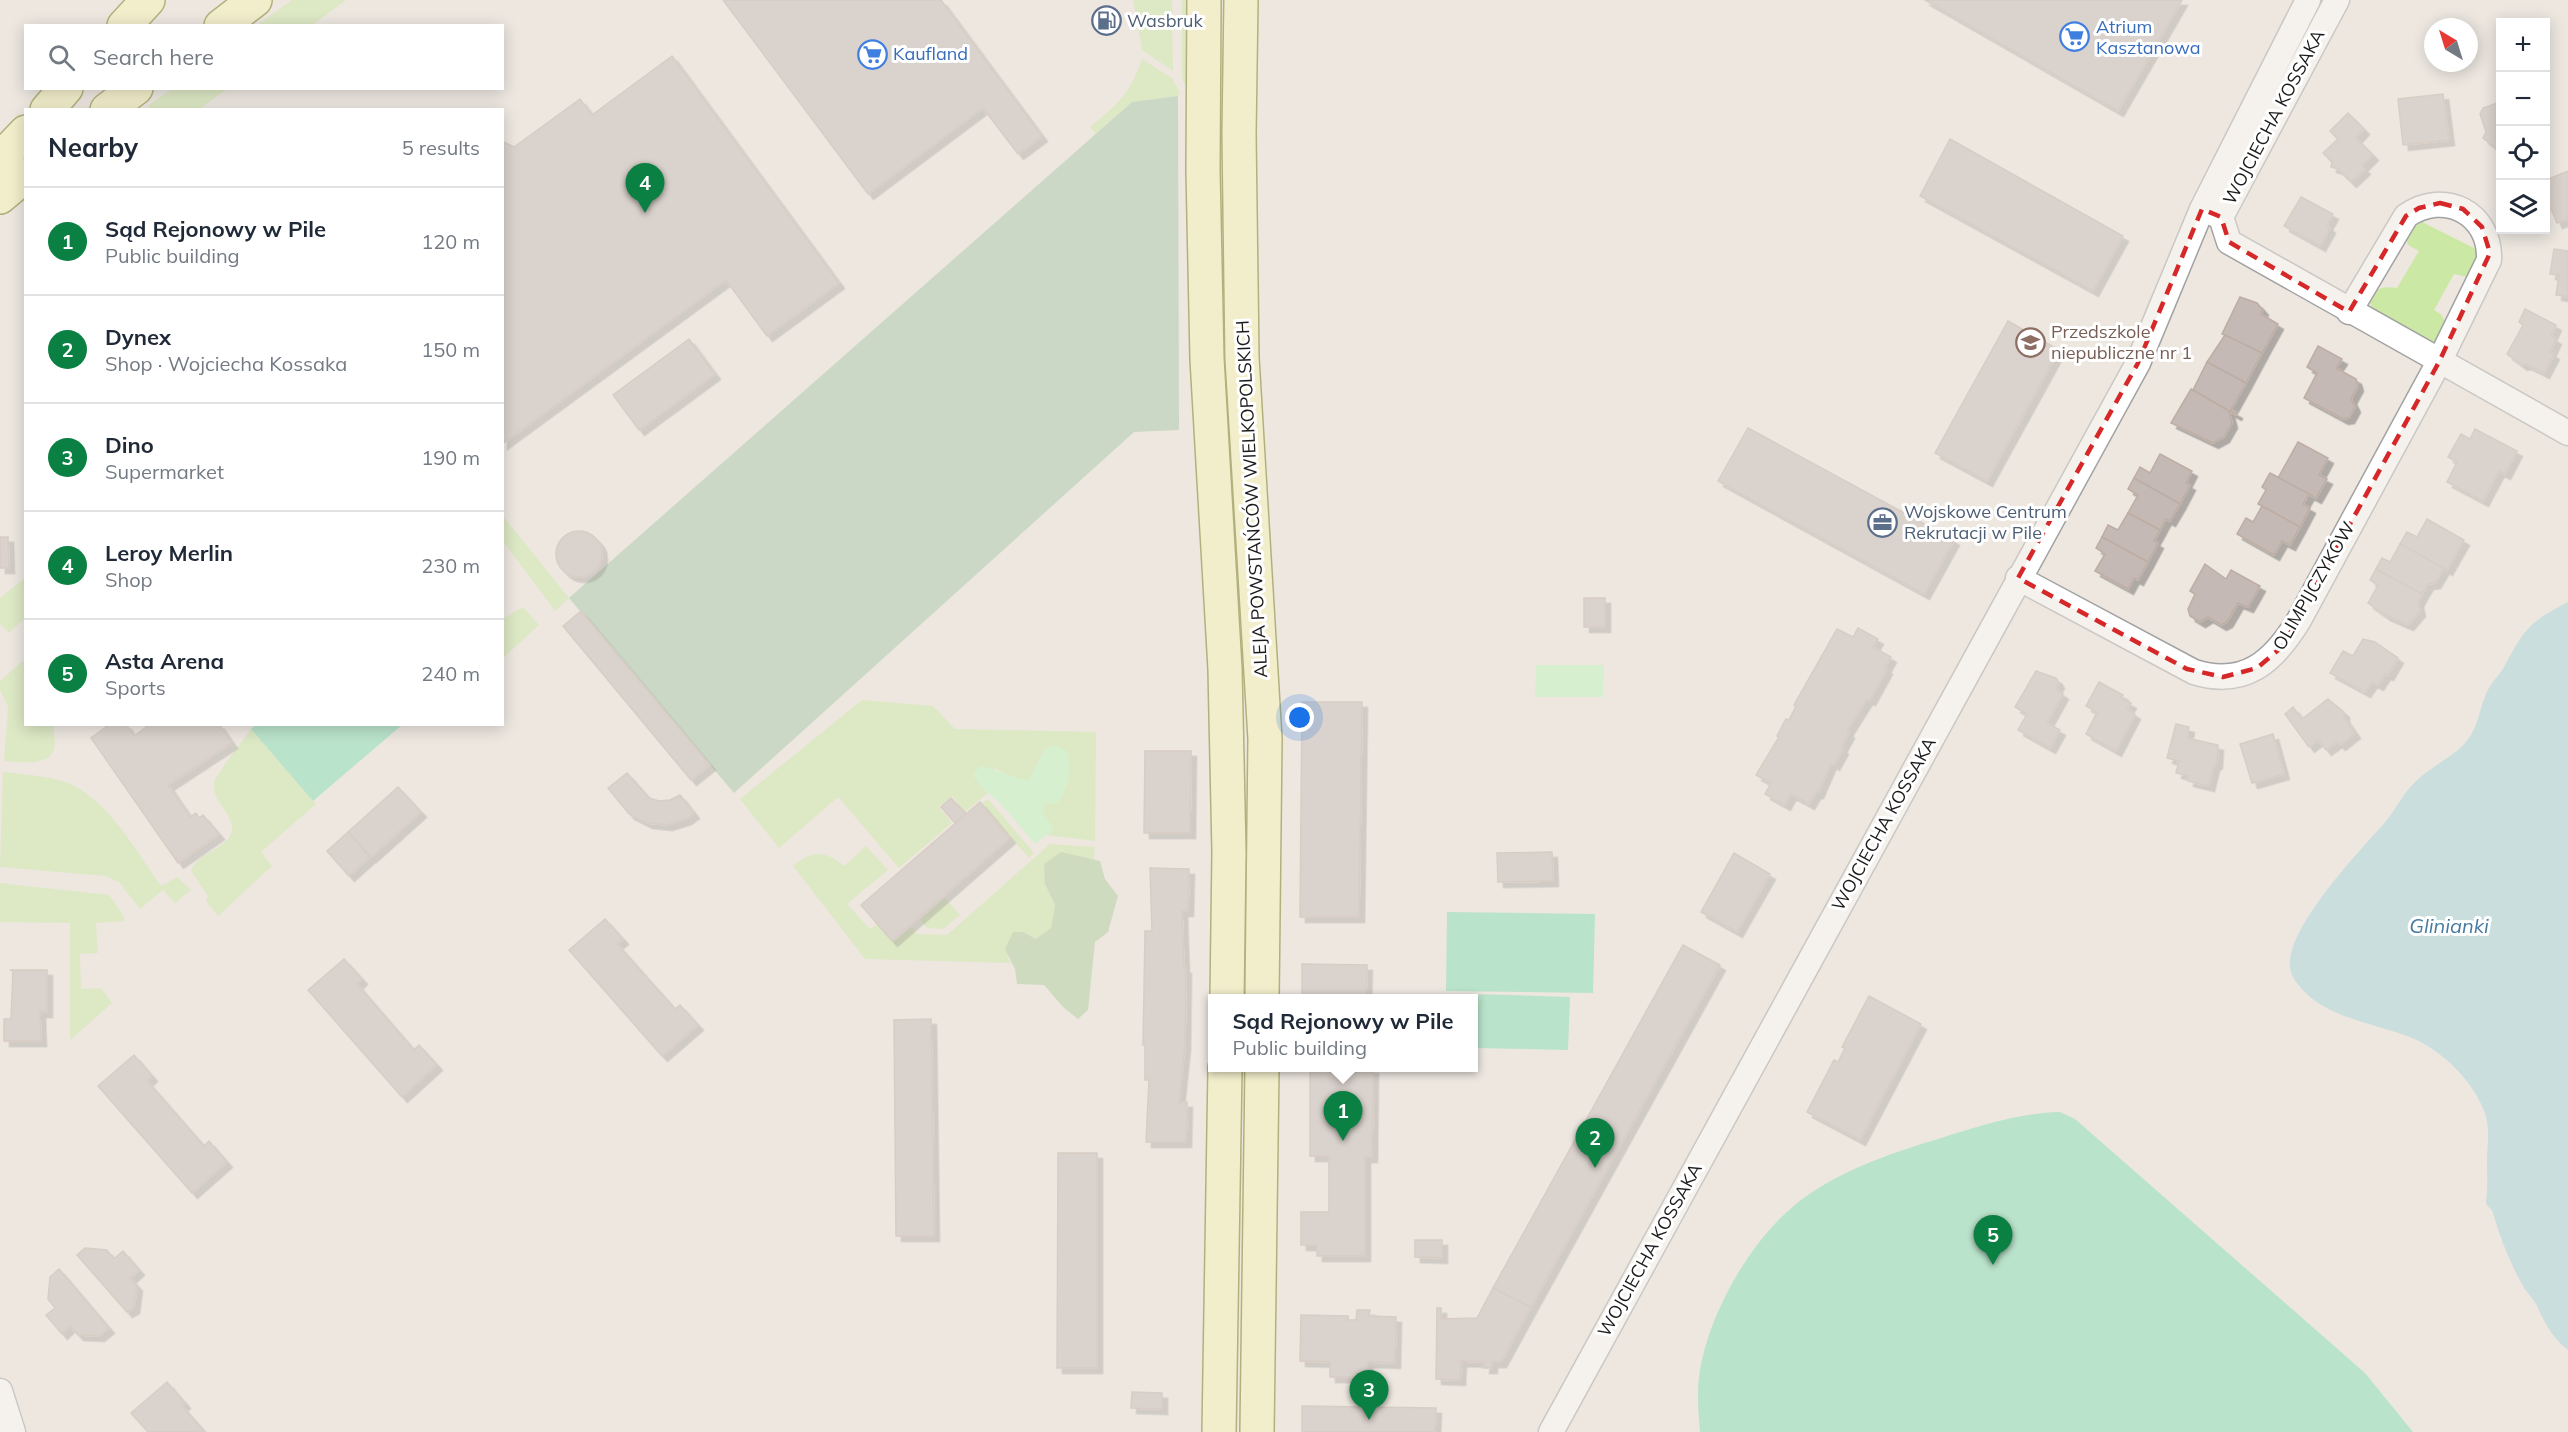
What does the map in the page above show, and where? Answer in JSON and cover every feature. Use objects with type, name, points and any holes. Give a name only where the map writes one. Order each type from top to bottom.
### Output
[{"type":"main road","points":[[126,24],[148,0]]},
{"type":"main road","points":[[224,24],[255,0]]},
{"type":"main road","name":"ALEJA POWSTAŃCÓW WIELKOPOLSKICH","points":[[1204,0],[1203,171],[1207,359],[1226,681],[1229,852],[1227,994]]},
{"type":"main road","name":"ALEJA POWSTAŃCÓW WIELKOPOLSKICH","points":[[1241,0],[1239,134],[1242,358],[1265,739],[1262,994]]},
{"type":"main road","points":[[48,108],[64,90]]},
{"type":"main road","points":[[110,108],[133,90]]},
{"type":"main road","points":[[0,197],[12,154]]},
{"type":"main road","points":[[1219,1432],[1226,1072]]},
{"type":"main road","points":[[1257,1432],[1262,1072]]},
{"type":"street","name":"WOJCIECHA KOSSAKA","points":[[1551,1432],[2138,363],[2212,213],[2308,0]]},
{"type":"street","name":"WOJCIECHA KOSSAKA","points":[[2212,213],[2337,0]]},
{"type":"street","name":"OLIMPIJCZYKÓW","points":[[2018,578],[2194,672],[2223,677],[2257,668],[2279,651],[2294,629],[2439,362],[2489,260],[2485,232],[2476,219],[2463,209],[2447,204],[2431,204],[2406,216],[2349,312]]},
{"type":"street","points":[[2212,213],[2229,242],[2349,312],[2568,433]]},
{"type":"street","points":[[0,1391],[14,1432]]},
{"type":"highlighted area","points":[[2440,203],[2463,209],[2482,227],[2490,253],[2439,362],[2283,646],[2257,668],[2223,677],[2187,669],[2018,578],[2138,363],[2202,209],[2221,217],[2229,242],[2349,312],[2406,216],[2419,208]]},
{"type":"green space","points":[[292,0],[346,0],[313,24],[258,24]]},
{"type":"green space","points":[[1133,0],[1172,0],[1173,71],[1142,50]]},
{"type":"green space","points":[[1182,0],[1191,0],[1189,94],[1182,78]]},
{"type":"green space","points":[[1142,59],[1172,78],[1180,93],[1178,96],[1132,102],[1096,134],[1090,127],[1122,98],[1133,81]]},
{"type":"green space","points":[[171,90],[226,90],[200,108],[148,108],[149,105]]},
{"type":"green space","points":[[1178,96],[1179,430],[1134,432],[734,793],[569,598],[1132,102]]},
{"type":"green space","points":[[2422,222],[2474,248],[2480,254],[2473,274],[2467,277],[2454,274],[2434,310],[2442,315],[2446,325],[2435,341],[2426,341],[2373,311],[2371,304],[2375,291],[2391,287],[2397,288],[2419,251],[2408,245],[2406,237],[2414,223]]},
{"type":"green space","points":[[504,517],[569,598],[555,611],[504,542]]},
{"type":"green space","points":[[24,579],[24,619],[9,633],[0,624],[0,598]]},
{"type":"green space","points":[[523,607],[539,625],[504,657],[504,618]]},
{"type":"green space","points":[[24,661],[24,726],[53,726],[54,749],[46,759],[39,761],[4,761],[8,707],[0,690],[0,681]]},
{"type":"green space","points":[[1536,665],[1604,665],[1603,697],[1535,697]]},
{"type":"green space","points":[[862,700],[933,706],[955,729],[1096,732],[1095,841],[1047,835],[1053,829],[1043,813],[1046,747],[1029,780],[1015,778],[994,768],[980,786],[988,793],[965,812],[952,796],[939,807],[952,823],[899,868],[838,797],[779,848],[740,799]]},
{"type":"green space","points":[[255,726],[401,726],[313,801],[251,729]]},
{"type":"green space","points":[[251,729],[316,804],[261,852],[272,866],[218,916],[206,901],[208,896],[191,871],[199,860],[223,844],[231,834],[231,822],[216,797],[214,783]]},
{"type":"green space","points":[[1056,745],[1067,751],[1069,765],[1067,785],[1056,804],[1044,803],[1043,813],[1054,829],[1035,844],[1000,803],[980,786],[973,775],[980,766],[1029,780],[1046,747]]},
{"type":"green space","points":[[3,772],[63,781],[80,789],[115,821],[161,886],[177,877],[191,890],[175,903],[163,890],[140,909],[119,882],[105,876],[0,867]]},
{"type":"green space","points":[[988,799],[1034,853],[1029,858],[981,804]]},
{"type":"green space","points":[[1050,844],[1095,847],[1094,860],[1086,859],[1045,884],[1055,905],[1051,928],[1036,939],[1023,932],[1007,956],[1011,963],[865,959],[793,866],[806,857],[818,854],[831,857],[844,866],[866,846],[888,870],[847,904],[870,929],[877,924],[893,942],[912,927],[917,934],[947,935]]},
{"type":"green space","points":[[1061,852],[1100,861],[1105,879],[1118,896],[1108,932],[1095,942],[1088,1010],[1078,1019],[1063,1007],[1044,985],[1017,984],[1015,969],[1005,949],[1013,932],[1023,932],[1036,939],[1051,928],[1055,905],[1045,884],[1044,864]]},
{"type":"green space","points":[[0,883],[109,895],[122,913],[125,921],[96,923],[98,953],[80,954],[81,989],[101,988],[112,1003],[70,1040],[70,923],[0,922]]},
{"type":"green space","points":[[945,898],[960,915],[943,929],[927,928],[920,920]]},
{"type":"green space","points":[[1447,912],[1595,914],[1593,993],[1446,991]]},
{"type":"green space","points":[[1478,994],[1570,997],[1568,1050],[1478,1048]]},
{"type":"green space","points":[[2060,1112],[2075,1119],[2365,1373],[2413,1432],[1700,1432],[1698,1396],[1700,1369],[1708,1337],[1717,1314],[1741,1268],[1772,1227],[1790,1209],[1840,1176],[1890,1155],[2000,1121]]},
{"type":"water","name":"Glinianki","points":[[2568,602],[2568,1350],[2550,1330],[2523,1286],[2506,1250],[2492,1211],[2486,1203],[2488,1126],[2481,1104],[2470,1085],[2446,1060],[2419,1041],[2350,1018],[2317,1002],[2293,977],[2290,961],[2295,941],[2307,918],[2341,872],[2386,821],[2411,786],[2466,742],[2476,724],[2489,688],[2523,635],[2544,616]]},
{"type":"building","name":"Kaufland","points":[[723,0],[941,0],[1042,136],[1018,154],[983,108],[868,194]]},
{"type":"building","name":"Atrium Kasztanowa","points":[[1925,0],[2182,0],[2118,111]]},
{"type":"building","points":[[672,56],[839,283],[767,336],[726,280],[504,443],[504,142],[514,147],[580,99],[592,115]]},
{"type":"building","points":[[2443,94],[2449,140],[2403,145],[2398,99]]},
{"type":"building","points":[[2496,103],[2496,148],[2483,138],[2486,132],[2480,114],[2483,108]]},
{"type":"building","points":[[2348,113],[2364,129],[2356,138],[2373,155],[2362,166],[2365,169],[2351,182],[2338,169],[2331,167],[2332,162],[2323,153],[2338,139],[2330,131]]},
{"type":"building","points":[[1950,139],[2123,236],[2093,291],[1920,196]]},
{"type":"building","points":[[2568,171],[2568,219],[2557,223],[2550,206],[2550,178]]},
{"type":"building","points":[[2301,197],[2333,214],[2327,225],[2330,228],[2320,246],[2284,226]]},
{"type":"building","points":[[2554,249],[2568,251],[2568,297],[2556,295],[2559,275],[2550,274]]},
{"type":"building","points":[[2240,297],[2257,303],[2263,310],[2261,314],[2278,324],[2262,353],[2222,334]]},
{"type":"building","points":[[2525,309],[2556,325],[2551,336],[2556,339],[2550,352],[2554,354],[2544,373],[2526,364],[2522,365],[2507,354],[2523,325],[2519,322]]},
{"type":"building","points":[[2008,321],[2059,350],[1987,481],[1935,453]]},
{"type":"building","points":[[2225,335],[2262,353],[2246,383],[2207,362]]},
{"type":"building","points":[[689,339],[715,374],[639,430],[613,395]]},
{"type":"building","points":[[2318,346],[2342,359],[2336,368],[2356,379],[2358,386],[2351,399],[2355,407],[2349,418],[2343,419],[2304,398],[2317,373],[2307,367]]},
{"type":"building","points":[[2207,362],[2246,383],[2231,410],[2237,413],[2236,415],[2193,390]]},
{"type":"building","points":[[2191,389],[2229,411],[2232,423],[2224,437],[2213,443],[2171,423]]},
{"type":"building","points":[[1748,428],[1954,540],[1924,594],[1718,481]]},
{"type":"building","points":[[2475,429],[2517,451],[2505,474],[2499,471],[2483,501],[2447,482],[2457,462],[2448,457],[2461,434],[2470,439]]},
{"type":"building","points":[[2298,442],[2328,458],[2319,475],[2327,479],[2316,498],[2278,478]]},
{"type":"building","points":[[2160,454],[2192,471],[2186,483],[2190,485],[2180,504],[2134,478],[2140,467],[2150,473]]},
{"type":"building","points":[[2270,473],[2309,494],[2303,504],[2310,508],[2300,527],[2258,504],[2266,490],[2262,487]]},
{"type":"building","points":[[2134,478],[2180,504],[2170,521],[2166,519],[2160,530],[2128,513],[2138,495],[2128,489]]},
{"type":"building","points":[[2262,506],[2300,527],[2290,545],[2282,541],[2274,555],[2237,534],[2246,518],[2253,522]]},
{"type":"building","points":[[2128,513],[2160,530],[2154,541],[2158,543],[2148,562],[2102,537],[2108,525],[2118,530]]},
{"type":"building","points":[[2427,519],[2464,540],[2447,570],[2400,544],[2407,532],[2417,537]]},
{"type":"building","points":[[579,531],[588,532],[595,538],[601,545],[601,563],[595,570],[588,576],[579,577],[570,576],[563,570],[557,563],[556,554],[557,545],[563,538],[570,532]]},
{"type":"building","points":[[0,537],[8,537],[9,568],[0,568]]},
{"type":"building","points":[[2102,537],[2148,562],[2138,580],[2134,578],[2128,589],[2095,571],[2105,554],[2096,548]]},
{"type":"building","points":[[2400,544],[2444,568],[2435,583],[2428,584],[2422,594],[2376,569],[2382,558],[2390,562]]},
{"type":"building","points":[[2205,564],[2226,579],[2231,570],[2260,586],[2248,607],[2238,603],[2227,622],[2221,625],[2208,617],[2200,622],[2190,616],[2188,609],[2195,594],[2190,591]]},
{"type":"building","points":[[2376,569],[2422,594],[2418,602],[2420,611],[2408,625],[2385,615],[2368,603],[2378,585],[2370,580]]},
{"type":"building","points":[[1584,598],[1605,598],[1605,627],[1584,627]]},
{"type":"building","points":[[581,611],[710,765],[691,780],[563,626]]},
{"type":"building","points":[[1858,628],[1878,639],[1873,647],[1891,657],[1885,668],[1887,669],[1870,700],[1867,699],[1847,731],[1849,733],[1841,748],[1843,749],[1834,765],[1831,763],[1818,793],[1816,792],[1809,804],[1791,794],[1785,805],[1765,794],[1771,783],[1756,775],[1779,737],[1777,736],[1786,719],[1789,720],[1796,706],[1794,705],[1837,629],[1853,637]]},
{"type":"building","points":[[2363,639],[2375,642],[2398,658],[2388,675],[2385,674],[2378,685],[2372,682],[2365,692],[2330,673],[2343,651],[2353,656]]},
{"type":"building","points":[[2036,671],[2056,678],[2059,683],[2056,689],[2063,694],[2047,723],[2060,730],[2050,748],[2018,730],[2027,714],[2015,707]]},
{"type":"building","points":[[2099,682],[2123,695],[2121,698],[2131,703],[2127,709],[2135,714],[2116,751],[2086,734],[2097,712],[2086,706]]},
{"type":"building","points":[[2328,699],[2344,712],[2344,717],[2355,733],[2340,745],[2337,742],[2326,750],[2318,740],[2309,747],[2285,714],[2293,707],[2302,719]]},
{"type":"building","points":[[1302,702],[1362,702],[1359,917],[1300,917]]},
{"type":"building","points":[[2176,724],[2189,727],[2187,738],[2218,745],[2217,763],[2214,766],[2209,786],[2188,781],[2189,776],[2176,773],[2179,761],[2167,758]]},
{"type":"building","points":[[107,726],[127,726],[134,736],[147,726],[220,726],[232,743],[168,785],[190,817],[196,813],[199,818],[203,815],[219,834],[178,863],[91,738]]},
{"type":"building","points":[[2273,734],[2284,774],[2252,783],[2240,744]]},
{"type":"building","points":[[1145,751],[1191,751],[1190,833],[1144,833]]},
{"type":"building","points":[[627,773],[649,798],[659,801],[670,800],[680,795],[694,813],[686,819],[667,825],[647,823],[629,814],[608,788]]},
{"type":"building","points":[[398,787],[421,812],[371,857],[348,832]]},
{"type":"building","points":[[951,798],[966,814],[955,823],[941,807]]},
{"type":"building","points":[[980,802],[1010,838],[892,941],[861,905]]},
{"type":"building","points":[[348,832],[370,857],[349,876],[327,851]]},
{"type":"building","points":[[1552,852],[1553,881],[1498,882],[1497,853]]},
{"type":"building","points":[[1734,853],[1770,874],[1737,932],[1701,912]]},
{"type":"building","points":[[1150,868],[1189,869],[1188,911],[1182,911],[1184,968],[1186,968],[1185,1045],[1179,1102],[1187,1102],[1186,1142],[1146,1142],[1149,1080],[1145,1080],[1145,1045],[1143,1045],[1145,931],[1152,931]]},
{"type":"building","points":[[605,919],[623,939],[617,944],[675,1009],[680,1005],[698,1025],[662,1056],[569,950]]},
{"type":"building","points":[[1683,945],[1720,965],[1531,1307],[1493,1288]]},
{"type":"building","points":[[344,959],[362,979],[357,984],[414,1050],[419,1045],[437,1065],[402,1097],[308,990]]},
{"type":"building","points":[[1302,964],[1367,965],[1366,994],[1302,994]]},
{"type":"building","points":[[10,970],[47,970],[47,1012],[40,1012],[41,1041],[4,1041],[4,1019],[11,1019],[13,971]]},
{"type":"building","points":[[1869,996],[1921,1024],[1860,1140],[1807,1112],[1834,1060],[1838,1062],[1845,1048],[1842,1047]]},
{"type":"building","points":[[931,1019],[934,1236],[896,1236],[894,1020]]},
{"type":"building","points":[[134,1055],[152,1076],[147,1081],[204,1146],[209,1141],[227,1162],[192,1193],[98,1086]]},
{"type":"building","points":[[1310,1072],[1373,1072],[1372,1157],[1365,1157],[1365,1256],[1317,1256],[1317,1245],[1301,1245],[1301,1212],[1329,1212],[1329,1156],[1310,1156]]},
{"type":"building","points":[[1058,1153],[1097,1153],[1097,1368],[1057,1368]]},
{"type":"building","points":[[1415,1240],[1442,1240],[1442,1258],[1415,1257]]},
{"type":"building","points":[[85,1248],[107,1250],[114,1259],[123,1251],[139,1270],[130,1278],[137,1286],[134,1308],[127,1312],[77,1255]]},
{"type":"building","points":[[59,1269],[109,1328],[99,1336],[78,1335],[70,1326],[62,1334],[46,1315],[55,1308],[48,1299],[50,1277]]},
{"type":"building","points":[[1493,1288],[1531,1307],[1501,1362],[1492,1362],[1492,1368],[1484,1368],[1485,1362],[1461,1361],[1460,1380],[1436,1379],[1437,1308],[1441,1308],[1441,1319],[1477,1318]]},
{"type":"building","points":[[1357,1310],[1370,1310],[1369,1316],[1396,1317],[1395,1363],[1367,1362],[1367,1377],[1330,1377],[1330,1362],[1300,1361],[1301,1315],[1348,1316],[1348,1320],[1356,1320]]},
{"type":"building","points":[[167,1382],[185,1403],[182,1406],[205,1432],[148,1432],[131,1413]]},
{"type":"building","points":[[1132,1392],[1162,1393],[1162,1409],[1131,1408]]},
{"type":"building","points":[[1302,1406],[1436,1408],[1435,1432],[1302,1432]]},
{"type":"place","name":"Wasbruk","points":[[1106,21]]},
{"type":"place","name":"Atrium Kasztanowa","points":[[2075,37]]},
{"type":"place","name":"Kaufland","points":[[872,54]]},
{"type":"place","name":"Leroy Merlin","points":[[645,213]]},
{"type":"place","name":"Przedszkole niepubliczne nr 1","points":[[2030,342]]},
{"type":"place","name":"Wojskowe Centrum Rekrutacji w Pile","points":[[1883,522]]},
{"type":"place","name":"Sąd Rejonowy w Pile","points":[[1343,1141]]},
{"type":"place","name":"Dynex","points":[[1595,1168]]},
{"type":"place","name":"Asta Arena","points":[[1993,1265]]},
{"type":"place","name":"Dino","points":[[1369,1420]]}]
